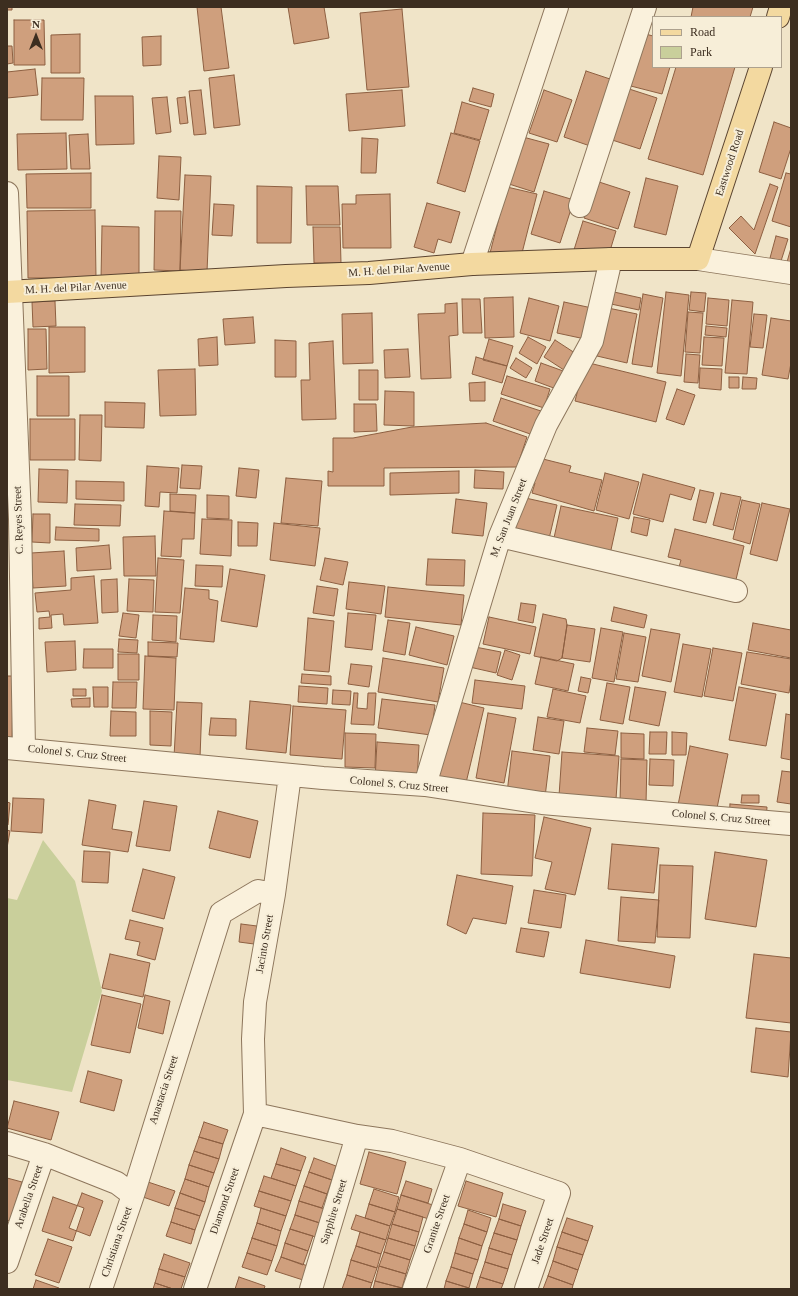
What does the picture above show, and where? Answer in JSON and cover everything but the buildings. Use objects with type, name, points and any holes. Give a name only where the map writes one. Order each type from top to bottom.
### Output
[{"type":"main road","name":"Eastwood Road","points":[[698,259],[761,68]]},
{"type":"main road","name":"M. H. del Pilar Avenue","points":[[8,292],[286,276],[368,273],[472,264],[611,259],[698,259]]},
{"type":"street","points":[[472,264],[557,7]]},
{"type":"street","points":[[580,206],[645,7]]},
{"type":"street","name":"C. Reyes Street","points":[[7,193],[16,748]]},
{"type":"street","name":"M. San Juan Street","points":[[425,785],[500,536],[546,425],[592,341],[611,259]]},
{"type":"street","name":"M. H. del Pilar Avenue","points":[[698,259],[791,273]]},
{"type":"street","points":[[500,536],[736,591]]},
{"type":"street","name":"Colonel S. Cruz Street","points":[[16,748],[290,775],[425,785],[542,803],[791,824]]},
{"type":"street","name":"Jacinto Street","points":[[255,1114],[253,1039],[255,1002],[274,894],[290,775]]},
{"type":"street","name":"Anastacia Street","points":[[133,1195],[221,913],[258,891],[274,894]]},
{"type":"street","points":[[255,1114],[357,1136],[392,1141],[460,1158]]},
{"type":"street","name":"Diamond Street","points":[[196,1289],[255,1114]]},
{"type":"street","name":"Sapphire Street","points":[[311,1289],[357,1136]]},
{"type":"street","points":[[7,1143],[44,1154],[117,1183],[133,1195]]},
{"type":"street","name":"Arabella Street","points":[[7,1262],[44,1154]]},
{"type":"street","name":"Jade Street","points":[[460,1158],[559,1193],[526,1289]]},
{"type":"street","name":"Granite Street","points":[[414,1289],[460,1158]]},
{"type":"street","name":"Christiana Street","points":[[101,1289],[133,1195]]},
{"type":"green space","points":[[43,840],[75,881],[102,991],[72,1092],[7,1080],[7,898],[17,900]]}]
